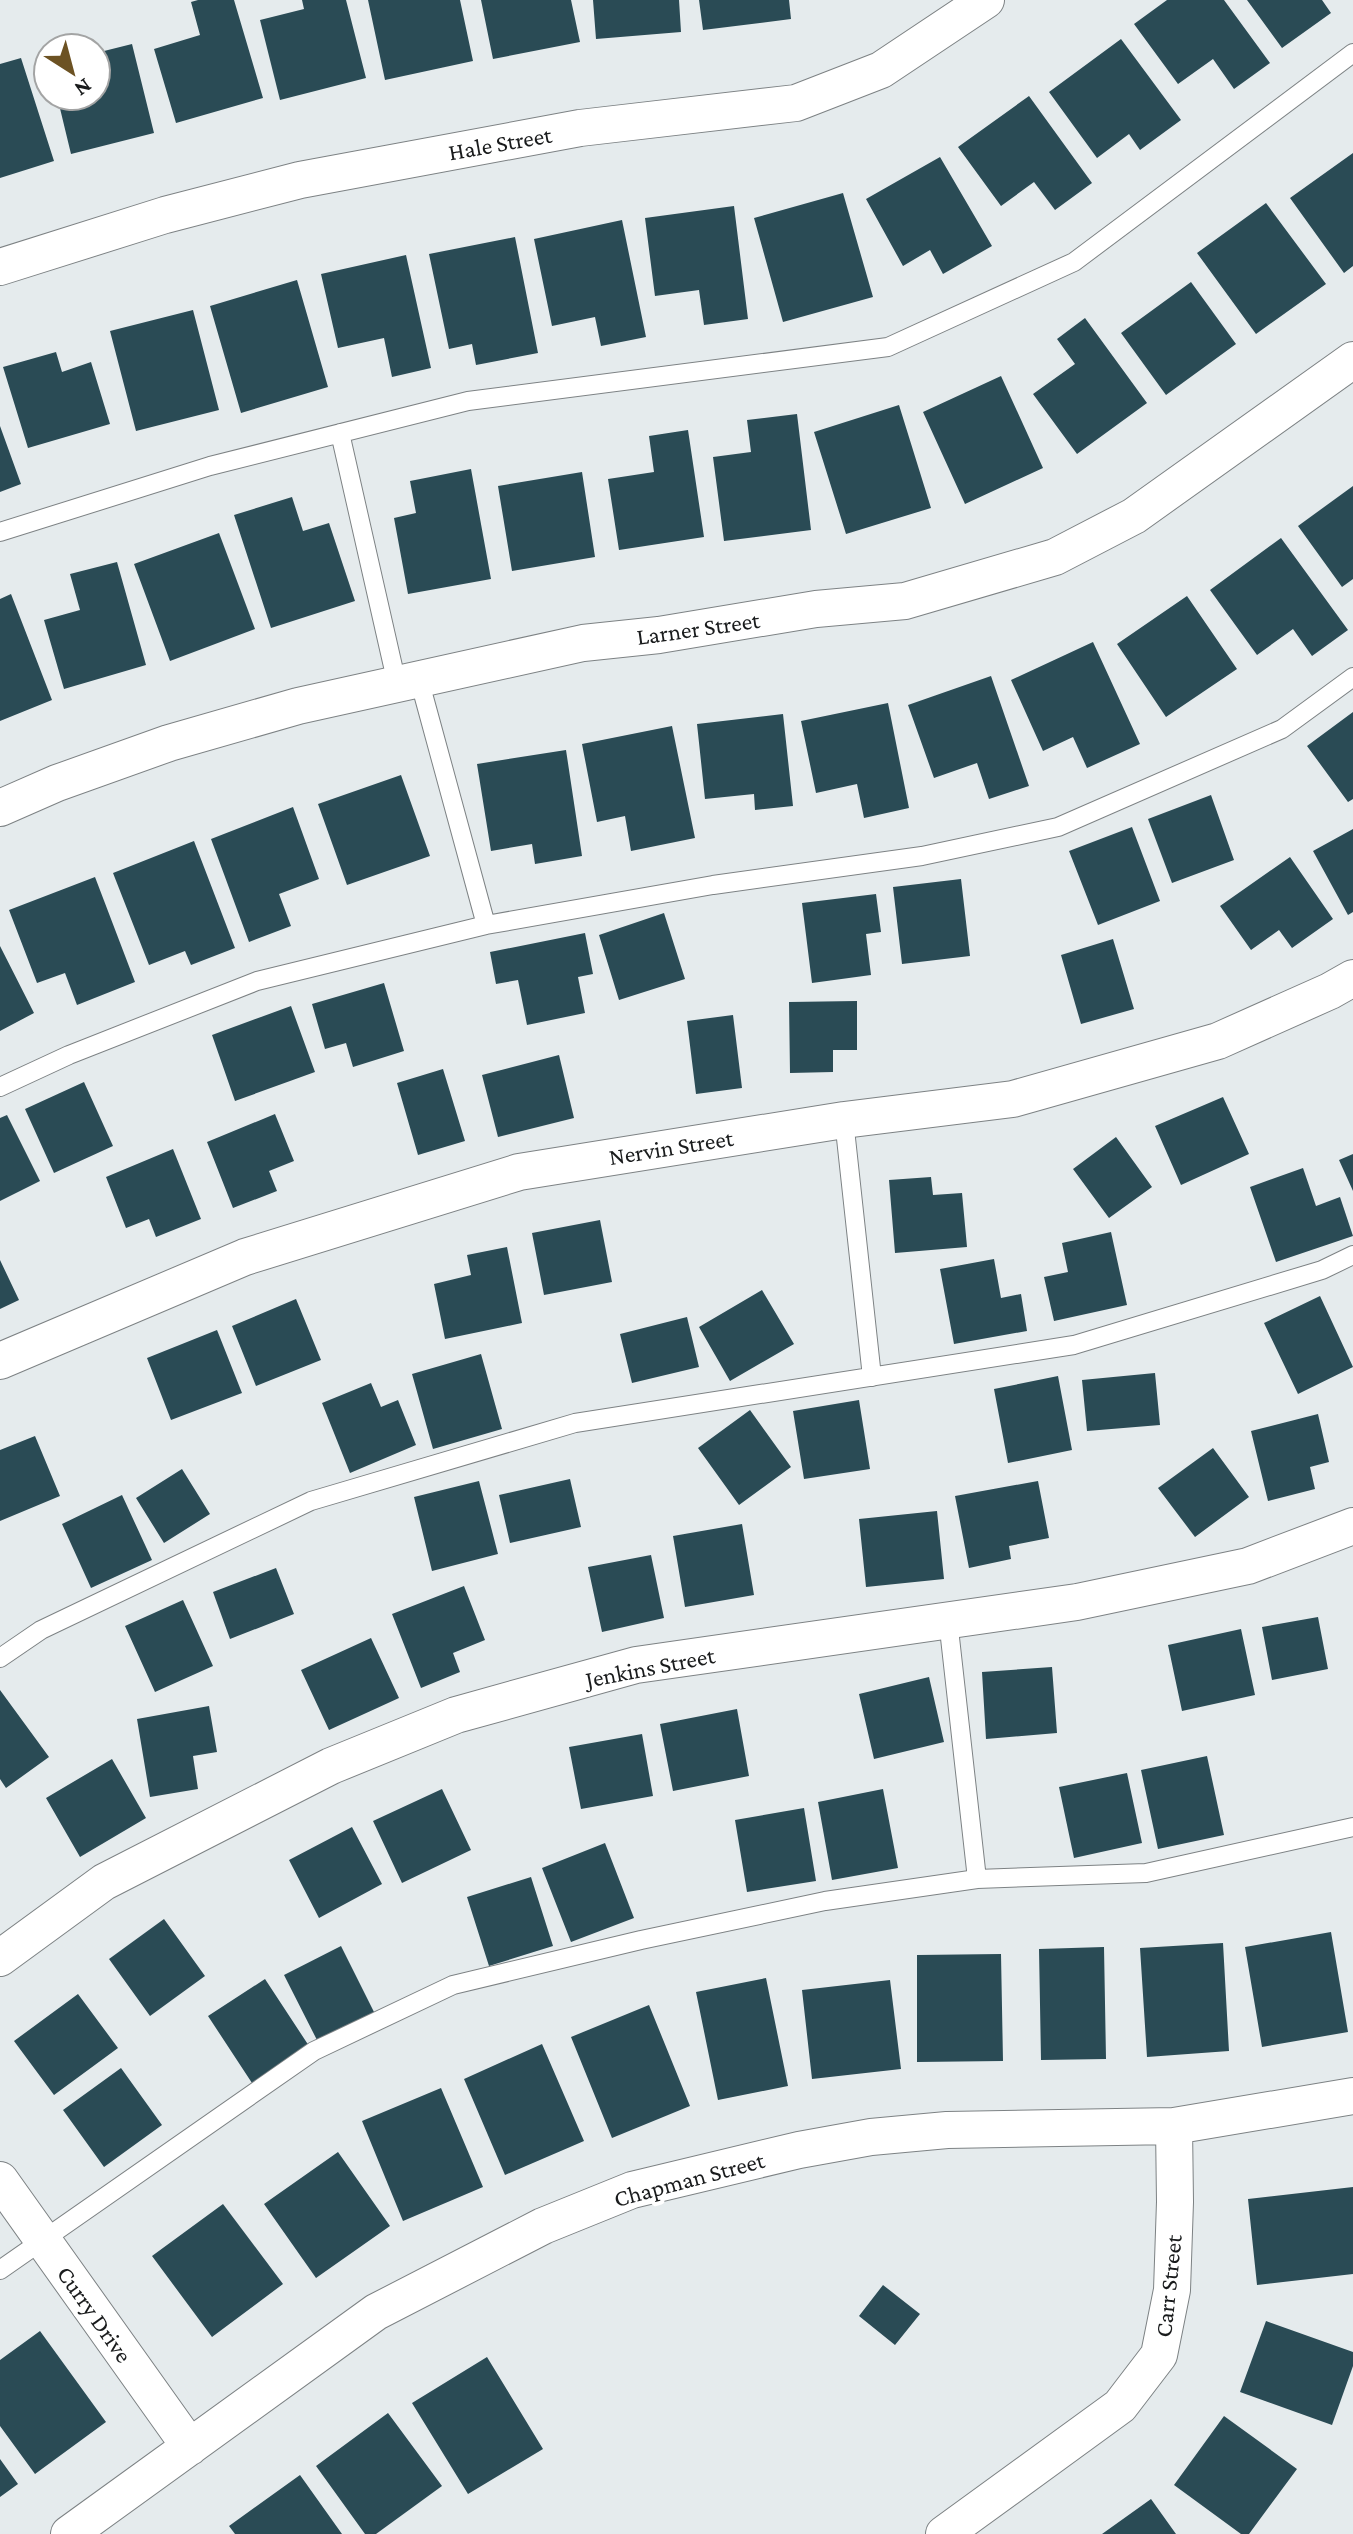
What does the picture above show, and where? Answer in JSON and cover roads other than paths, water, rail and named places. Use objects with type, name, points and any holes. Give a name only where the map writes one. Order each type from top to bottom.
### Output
[{"type":"street","name":"Hale Street","points":[[0,267],[165,215],[300,180],[580,128],[796,103],[881,70],[986,0]]},
{"type":"street","name":"Larner Street","points":[[0,808],[57,783],[169,743],[298,706],[583,643],[659,635],[816,609],[905,601],[1055,557],[1134,516],[1353,360]]},
{"type":"street","name":"Nervin Street","points":[[0,1361],[245,1257],[519,1172],[844,1120],[1013,1099],[1218,1041],[1353,978]]},
{"type":"street","name":"Jenkins Street","points":[[0,1958],[104,1882],[331,1766],[456,1715],[636,1665],[1077,1602],[1248,1566],[1353,1526]]},
{"type":"street","name":"Chapman Street","points":[[69,2534],[376,2312],[543,2226],[632,2190],[799,2150],[871,2137],[947,2130],[1174,2126],[1353,2096]]},
{"type":"street","name":"Carr Street","points":[[944,2534],[1120,2406],[1159,2355],[1172,2290],[1174,2126]]},
{"type":"street","name":"Curry Drive","points":[[0,2180],[190,2447]]},
{"type":"lane","points":[[0,532],[210,466],[468,401],[888,347],[1074,262],[1353,53]]},
{"type":"lane","points":[[340,433],[408,681],[486,925]]},
{"type":"lane","points":[[0,1087],[69,1055],[257,981],[486,925],[713,885],[922,856],[1058,827],[1282,729],[1353,677]]},
{"type":"lane","points":[[844,1120],[872,1377]]},
{"type":"lane","points":[[0,1658],[41,1630],[311,1501],[575,1423],[1074,1345],[1322,1270],[1353,1255]]},
{"type":"lane","points":[[948,1620],[977,1879]]},
{"type":"lane","points":[[0,2270],[314,2051],[453,1985],[641,1940],[825,1901],[977,1879],[1146,1873],[1353,1827]]}]
